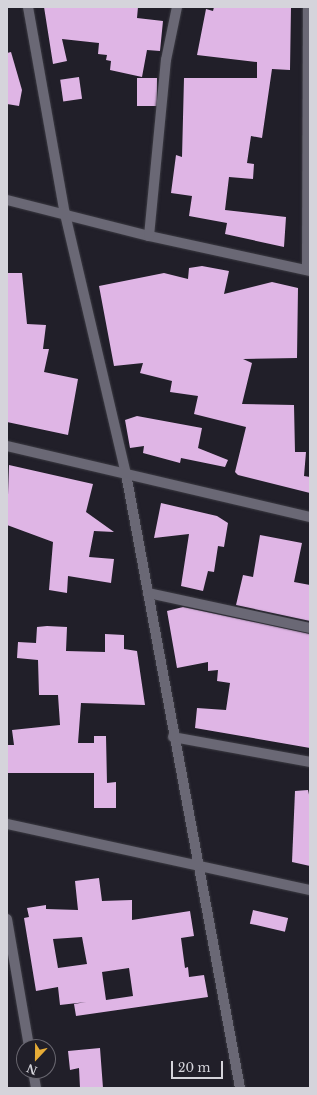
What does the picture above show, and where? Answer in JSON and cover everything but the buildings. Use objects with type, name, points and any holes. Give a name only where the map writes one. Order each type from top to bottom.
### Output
[{"type":"street","points":[[28,7],[65,214],[126,474],[173,737],[240,1088]]},
{"type":"street","points":[[149,236],[166,60],[177,7]]},
{"type":"street","points":[[7,200],[149,236],[308,270],[308,7]]},
{"type":"street","points":[[7,446],[310,517]]},
{"type":"street","points":[[148,593],[310,628]]},
{"type":"street","points":[[173,737],[310,762]]},
{"type":"street","points":[[7,824],[310,890]]},
{"type":"street","points":[[7,919],[28,1039]]}]
